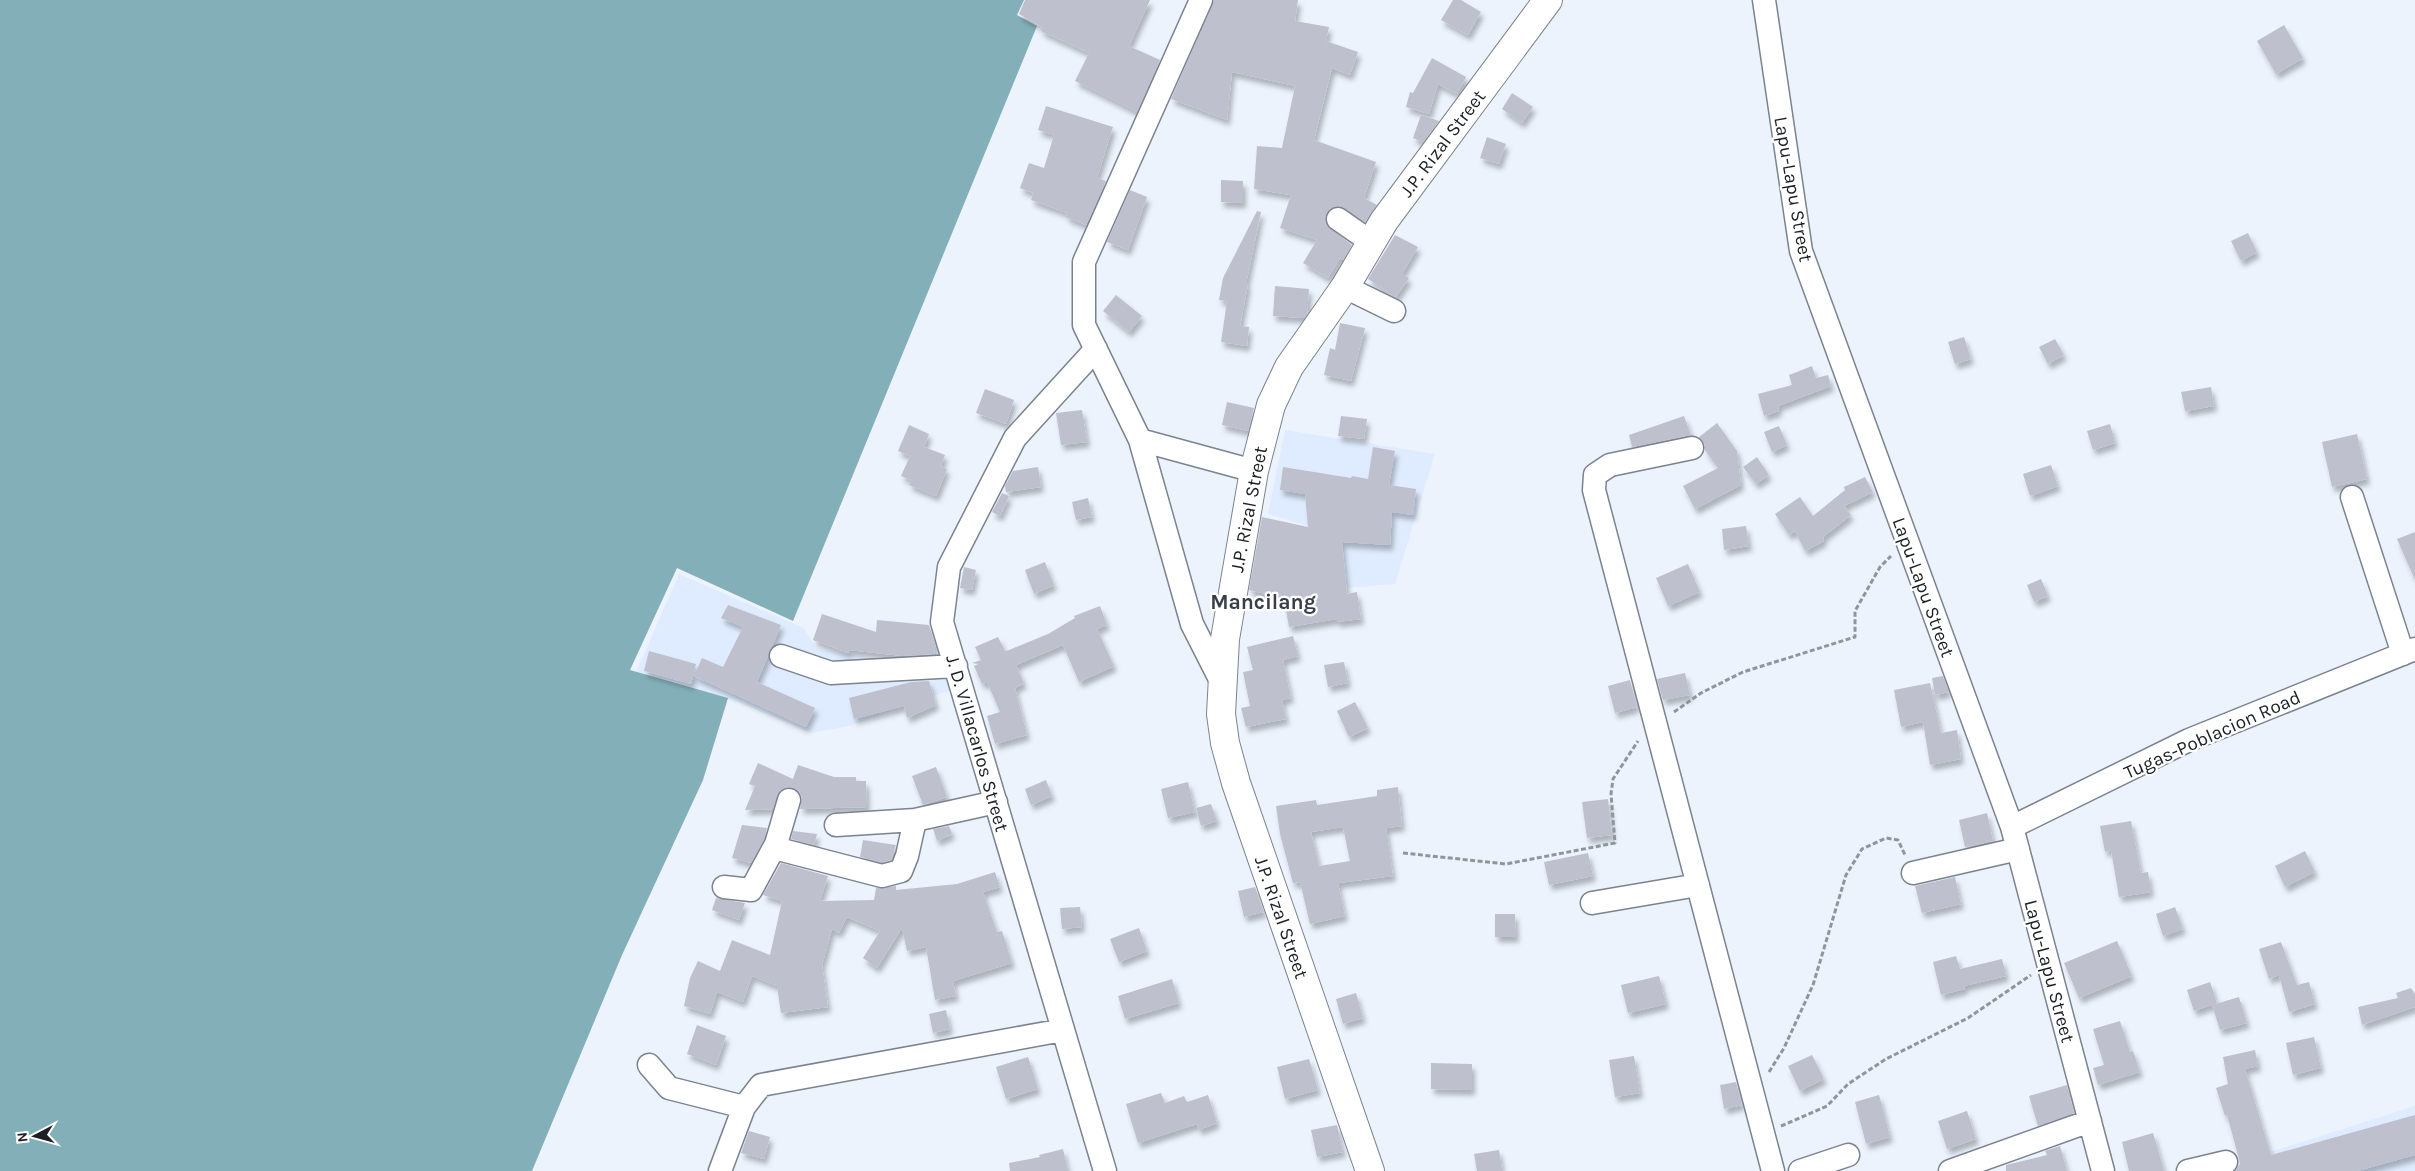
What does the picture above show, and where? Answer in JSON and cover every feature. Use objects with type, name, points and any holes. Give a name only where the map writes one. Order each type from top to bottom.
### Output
[{"type":"main road","name":"J.P. Rizal Street","points":[[1370,1171],[1236,782],[1225,743],[1221,714],[1222,683],[1231,595],[1254,471],[1271,405],[1289,367],[1345,287],[1384,221],[1548,0]]},
{"type":"street","points":[[1201,0],[1084,262],[1084,325],[1140,440],[1192,624],[1222,683]]},
{"type":"street","name":"Lapu-Lapu Street","points":[[1764,0],[1801,250],[2015,838],[2103,1171]]},
{"type":"street","points":[[1338,219],[1371,242]]},
{"type":"street","points":[[1345,287],[1394,312]]},
{"type":"street","name":"J. D. Villacarlos Street","points":[[1096,349],[1015,438],[949,567],[942,622],[1105,1171]]},
{"type":"street","points":[[1140,440],[1254,471]]},
{"type":"street","points":[[1692,448],[1610,465],[1595,475],[1594,490],[1773,1171]]},
{"type":"street","points":[[2352,498],[2409,651]]},
{"type":"street","name":"Tugas-Poblacion Road","points":[[1913,874],[2015,838],[2189,740],[2409,651]]},
{"type":"street","points":[[781,656],[831,673],[956,666]]},
{"type":"street","points":[[724,887],[751,890],[776,844],[789,800]]},
{"type":"street","points":[[836,825],[915,820],[996,802]]},
{"type":"street","points":[[776,844],[782,850],[882,876],[895,874],[901,871],[907,856],[915,820]]},
{"type":"street","points":[[1592,902],[1698,885]]},
{"type":"street","points":[[720,1171],[744,1107],[761,1086],[1063,1030]]},
{"type":"street","points":[[649,1065],[669,1088],[744,1107]]},
{"type":"street","points":[[1950,1171],[2090,1121]]},
{"type":"street","points":[[1800,1171],[1848,1156]]},
{"type":"street","points":[[2188,1171],[2226,1162]]},
{"type":"path","points":[[1404,853],[1506,864],[1615,844],[1611,794],[1613,779],[1635,744],[1656,724],[1700,694],[1743,672],[1855,637],[1855,611],[1880,568]]},
{"type":"path","points":[[1753,1095],[1784,1048],[1813,985],[1835,917],[1846,875],[1862,848],[1886,838],[1898,840],[1913,874]]},
{"type":"path","points":[[1763,1134],[1827,1106],[1848,1084],[1886,1059],[1968,1018],[2048,963]]},
{"type":"shaded area","points":[[0,0],[1024,0],[1017,15],[1037,26],[793,621],[677,568],[630,670],[728,698],[703,780],[622,955],[532,1171],[0,1171]]},
{"type":"shaded area","points":[[1285,430],[1435,454],[1395,584],[1295,592],[1308,526],[1268,514]]},
{"type":"shaded area","points":[[679,574],[804,628],[816,648],[947,672],[951,690],[849,726],[811,733],[728,698],[636,672]]},
{"type":"shaded area","points":[[2415,1106],[2415,1171],[2210,1171]]},
{"type":"building","points":[[1025,0],[1150,0],[1129,46],[1160,60],[1137,112],[1075,81],[1089,53],[1041,31],[1042,27],[1019,14]]},
{"type":"building","points":[[1214,0],[1298,0],[1295,21],[1329,27],[1326,41],[1358,52],[1350,75],[1332,68],[1314,140],[1376,162],[1364,198],[1377,205],[1365,222],[1340,206],[1332,207],[1327,212],[1325,218],[1326,225],[1352,245],[1343,260],[1340,258],[1328,278],[1303,263],[1317,240],[1280,228],[1291,195],[1254,189],[1257,146],[1282,148],[1295,86],[1232,72],[1227,120],[1171,99]]},
{"type":"building","points":[[1453,0],[1461,0],[1481,12],[1468,35],[1441,20]]},
{"type":"building","points":[[2284,25],[2303,58],[2276,74],[2257,41]]},
{"type":"building","points":[[1432,58],[1466,77],[1457,94],[1438,84],[1429,114],[1406,107],[1410,92],[1413,93]]},
{"type":"building","points":[[1512,93],[1533,107],[1522,123],[1502,109]]},
{"type":"building","points":[[1046,106],[1113,127],[1097,178],[1106,181],[1086,225],[1066,217],[1067,213],[1031,200],[1033,193],[1020,188],[1029,163],[1044,168],[1054,135],[1038,130]]},
{"type":"building","points":[[1421,115],[1439,121],[1423,142],[1413,138]]},
{"type":"building","points":[[1487,137],[1506,144],[1499,164],[1480,158]]},
{"type":"building","points":[[1221,180],[1243,181],[1243,203],[1221,202]]},
{"type":"building","points":[[1130,190],[1147,197],[1128,250],[1107,242]]},
{"type":"building","points":[[1257,211],[1261,212],[1246,284],[1248,284],[1240,326],[1249,327],[1247,346],[1221,342],[1227,301],[1219,300],[1223,278]]},
{"type":"building","points":[[2248,233],[2257,252],[2241,261],[2231,241]]},
{"type":"building","points":[[1395,235],[1418,247],[1402,274],[1409,278],[1396,297],[1368,279]]},
{"type":"building","points":[[1275,286],[1309,289],[1307,315],[1304,318],[1273,316]]},
{"type":"building","points":[[1116,295],[1142,316],[1129,332],[1103,311]]},
{"type":"building","points":[[1340,323],[1365,328],[1351,381],[1324,375],[1330,348],[1335,350]]},
{"type":"building","points":[[1964,337],[1971,359],[1955,364],[1948,342]]},
{"type":"building","points":[[2055,339],[2064,355],[2048,364],[2039,347]]},
{"type":"building","points":[[1812,366],[1816,378],[1828,375],[1831,386],[1778,406],[1779,411],[1764,416],[1758,394],[1792,385],[1789,375]]},
{"type":"building","points":[[2211,387],[2214,406],[2185,411],[2181,392]]},
{"type":"building","points":[[985,389],[1014,400],[1006,424],[976,413]]},
{"type":"building","points":[[1227,402],[1254,408],[1248,431],[1222,425]]},
{"type":"building","points":[[1082,410],[1087,442],[1061,445],[1056,413]]},
{"type":"building","points":[[1341,416],[1367,419],[1364,439],[1338,436]]},
{"type":"building","points":[[1684,416],[1691,435],[1632,447],[1629,435]]},
{"type":"building","points":[[1717,423],[1737,451],[1741,485],[1695,509],[1683,486],[1718,468],[1705,450],[1705,445],[1699,437]]},
{"type":"building","points":[[2110,424],[2115,443],[2093,450],[2087,431]]},
{"type":"building","points":[[909,425],[929,434],[924,447],[945,455],[941,466],[947,469],[936,496],[909,485],[911,480],[901,476],[910,456],[898,451]]},
{"type":"building","points":[[1779,426],[1787,445],[1772,452],[1764,432]]},
{"type":"building","points":[[2357,434],[2367,479],[2332,487],[2322,442]]},
{"type":"building","points":[[1373,447],[1395,451],[1389,485],[1416,489],[1413,515],[1392,512],[1390,545],[1342,542],[1347,594],[1357,592],[1361,619],[1337,622],[1337,619],[1289,627],[1284,598],[1249,590],[1262,517],[1308,527],[1305,494],[1280,490],[1283,467],[1368,479]]},
{"type":"building","points":[[1757,457],[1769,475],[1756,484],[1743,467]]},
{"type":"building","points":[[2051,465],[2058,486],[2030,496],[2023,474]]},
{"type":"building","points":[[1038,467],[1041,487],[1006,492],[1005,486],[1013,471]]},
{"type":"building","points":[[1865,477],[1873,492],[1844,506],[1851,515],[1823,537],[1824,541],[1805,551],[1795,531],[1789,535],[1775,514],[1800,497],[1813,516],[1845,490],[1844,487]]},
{"type":"building","points":[[1002,493],[1009,496],[1000,516],[992,512]]},
{"type":"building","points":[[1088,498],[1092,517],[1076,520],[1072,502]]},
{"type":"building","points":[[1746,526],[1749,546],[1724,550],[1722,529]]},
{"type":"building","points":[[2415,532],[2415,580],[2397,539]]},
{"type":"building","points":[[1045,562],[1054,585],[1034,594],[1025,570]]},
{"type":"building","points":[[1688,564],[1700,592],[1668,606],[1656,578]]},
{"type":"building","points":[[964,567],[976,570],[972,590],[960,588]]},
{"type":"building","points":[[2041,579],[2048,596],[2034,602],[2027,585]]},
{"type":"building","points":[[728,605],[781,625],[757,682],[815,708],[806,727],[694,676],[702,658],[723,667],[743,627],[721,618]]},
{"type":"building","points":[[1100,606],[1107,625],[1097,629],[1114,666],[1079,682],[1063,645],[1016,665],[1024,683],[1015,688],[1027,735],[995,744],[987,716],[1000,712],[987,682],[982,684],[974,666],[978,664],[972,663],[981,660],[975,647],[998,637],[1005,651],[1009,650],[1048,634],[1075,618],[1074,616]]},
{"type":"building","points":[[822,614],[876,632],[877,620],[929,625],[935,644],[934,654],[903,656],[849,650],[848,653],[813,640]]},
{"type":"building","points":[[1293,636],[1298,656],[1283,660],[1291,698],[1282,700],[1286,719],[1246,727],[1241,708],[1250,706],[1243,672],[1253,670],[1247,647]]},
{"type":"building","points":[[649,651],[696,664],[691,684],[644,671]]},
{"type":"building","points":[[1344,662],[1348,683],[1328,687],[1324,665]]},
{"type":"building","points":[[1685,673],[1690,695],[1663,700],[1657,679]]},
{"type":"building","points":[[1943,676],[1949,692],[1935,695],[1932,678]]},
{"type":"building","points":[[1630,680],[1637,707],[1615,713],[1608,686]]},
{"type":"building","points":[[929,681],[936,705],[907,718],[904,706],[854,719],[849,698],[911,682]]},
{"type":"building","points":[[1930,683],[1941,733],[1957,730],[1961,759],[1930,765],[1923,722],[1901,727],[1894,690]]},
{"type":"building","points":[[1355,702],[1368,728],[1349,737],[1337,711]]},
{"type":"building","points":[[758,763],[793,779],[798,765],[834,777],[856,777],[856,781],[866,781],[867,807],[800,809],[802,797],[799,791],[786,787],[780,791],[773,809],[745,810],[755,786],[749,784]]},
{"type":"building","points":[[936,767],[947,797],[923,805],[912,776]]},
{"type":"building","points":[[1046,780],[1052,796],[1031,805],[1025,789]]},
{"type":"building","points":[[1188,782],[1195,812],[1168,818],[1161,789]]},
{"type":"building","points":[[1398,787],[1402,826],[1386,828],[1393,876],[1338,883],[1345,916],[1310,924],[1300,882],[1293,883],[1280,834],[1276,806],[1316,800],[1317,805],[1377,796],[1377,790]],"holes":[[[1343,827],[1350,861],[1319,866],[1311,832]]]},
{"type":"building","points":[[1608,799],[1612,835],[1587,838],[1582,802]]},
{"type":"building","points":[[1211,804],[1217,821],[1201,826],[1196,808]]},
{"type":"building","points":[[1987,813],[1993,841],[1965,847],[1959,820]]},
{"type":"building","points":[[2131,821],[2141,873],[2148,872],[2151,892],[2119,897],[2111,850],[2105,852],[2100,826]]},
{"type":"building","points":[[742,825],[767,828],[764,839],[751,863],[732,858]]},
{"type":"building","points":[[949,826],[952,834],[937,841],[933,829]]},
{"type":"building","points":[[793,831],[817,834],[814,845],[791,839]]},
{"type":"building","points":[[863,840],[896,845],[891,860],[882,862],[860,857]]},
{"type":"building","points":[[2305,851],[2315,872],[2285,887],[2275,866]]},
{"type":"building","points":[[1588,853],[1593,876],[1549,885],[1544,862]]},
{"type":"building","points":[[781,863],[828,876],[820,901],[874,900],[876,888],[896,886],[896,890],[957,884],[995,872],[1000,887],[983,892],[997,932],[1002,931],[1012,963],[953,981],[956,996],[935,1000],[926,947],[907,951],[902,928],[877,968],[863,958],[880,931],[847,917],[839,933],[832,929],[822,965],[828,1007],[781,1013],[777,986],[752,976],[743,1002],[717,992],[710,1014],[684,1006],[690,978],[698,961],[720,971],[732,940],[770,955],[782,901],[763,895]]},
{"type":"building","points":[[1955,877],[1961,904],[1922,913],[1915,886]]},
{"type":"building","points":[[1255,887],[1264,912],[1244,917],[1238,891]]},
{"type":"building","points":[[716,898],[745,903],[739,920],[712,910]]},
{"type":"building","points":[[1080,907],[1082,927],[1062,929],[1060,908]]},
{"type":"building","points":[[2175,907],[2183,929],[2163,936],[2156,914]]},
{"type":"building","points":[[1495,914],[1515,914],[1516,937],[1495,937]]},
{"type":"building","points":[[1139,928],[1147,951],[1119,962],[1110,939]]},
{"type":"building","points":[[2117,941],[2132,976],[2079,998],[2064,963]]},
{"type":"building","points":[[2281,942],[2297,985],[2309,982],[2315,1004],[2289,1012],[2279,975],[2269,979],[2259,949]]},
{"type":"building","points":[[1956,956],[1960,969],[2002,959],[2006,976],[1964,986],[1965,989],[1941,995],[1933,962]]},
{"type":"building","points":[[1659,976],[1666,1004],[1628,1013],[1621,985]]},
{"type":"building","points":[[1172,979],[1179,1003],[1125,1019],[1118,996]]},
{"type":"building","points":[[2210,982],[2217,1003],[2194,1011],[2187,990]]},
{"type":"building","points":[[2411,988],[2415,994],[2415,1007],[2362,1025],[2358,1007],[2398,998],[2396,993]]},
{"type":"building","points":[[1356,993],[1363,1018],[1343,1024],[1336,999]]},
{"type":"building","points":[[2239,997],[2247,1023],[2220,1030],[2212,1005]]},
{"type":"building","points":[[946,1010],[950,1029],[933,1033],[929,1014]]},
{"type":"building","points":[[2120,1021],[2130,1052],[2133,1051],[2140,1072],[2098,1085],[2093,1068],[2104,1065],[2093,1029]]},
{"type":"building","points":[[697,1025],[726,1036],[716,1065],[687,1054]]},
{"type":"building","points":[[2314,1037],[2321,1068],[2293,1075],[2286,1043]]},
{"type":"building","points":[[2255,1050],[2258,1066],[2245,1069],[2271,1155],[2415,1115],[2415,1155],[2357,1171],[2235,1171],[2240,1164],[2239,1159],[2227,1115],[2225,1116],[2216,1088],[2228,1084],[2223,1057]]},
{"type":"building","points":[[1812,1055],[1824,1079],[1800,1091],[1788,1066]]},
{"type":"building","points":[[1634,1056],[1640,1093],[1615,1097],[1609,1060]]},
{"type":"building","points":[[1028,1057],[1038,1089],[1006,1099],[996,1067]]},
{"type":"building","points":[[1309,1059],[1318,1090],[1285,1099],[1277,1067]]},
{"type":"building","points":[[1431,1063],[1472,1064],[1472,1090],[1431,1089]]},
{"type":"building","points":[[1736,1082],[1742,1105],[1724,1109],[1720,1085]]},
{"type":"building","points":[[2067,1085],[2074,1113],[2038,1126],[2029,1096]]},
{"type":"building","points":[[1161,1093],[1165,1103],[1184,1096],[1187,1102],[1208,1095],[1217,1123],[1199,1130],[1197,1124],[1138,1143],[1126,1104]]},
{"type":"building","points":[[1879,1095],[1890,1137],[1866,1144],[1855,1102]]},
{"type":"building","points":[[1967,1111],[1976,1139],[1947,1149],[1938,1121]]},
{"type":"building","points":[[1337,1125],[1343,1152],[1317,1157],[1311,1130]]},
{"type":"building","points":[[749,1131],[770,1137],[764,1159],[741,1153]]},
{"type":"building","points":[[2153,1133],[2164,1171],[2129,1171],[2122,1142]]},
{"type":"building","points":[[2060,1146],[2067,1171],[2006,1171],[2006,1165],[2047,1155],[2045,1151]]},
{"type":"building","points":[[1063,1149],[1068,1171],[1010,1171],[1009,1163],[1040,1157],[1039,1155]]},
{"type":"building","points":[[1499,1150],[1502,1171],[1477,1171],[1474,1154]]},
{"type":"district","name":"Mancilang","points":[[1263,602]]}]
